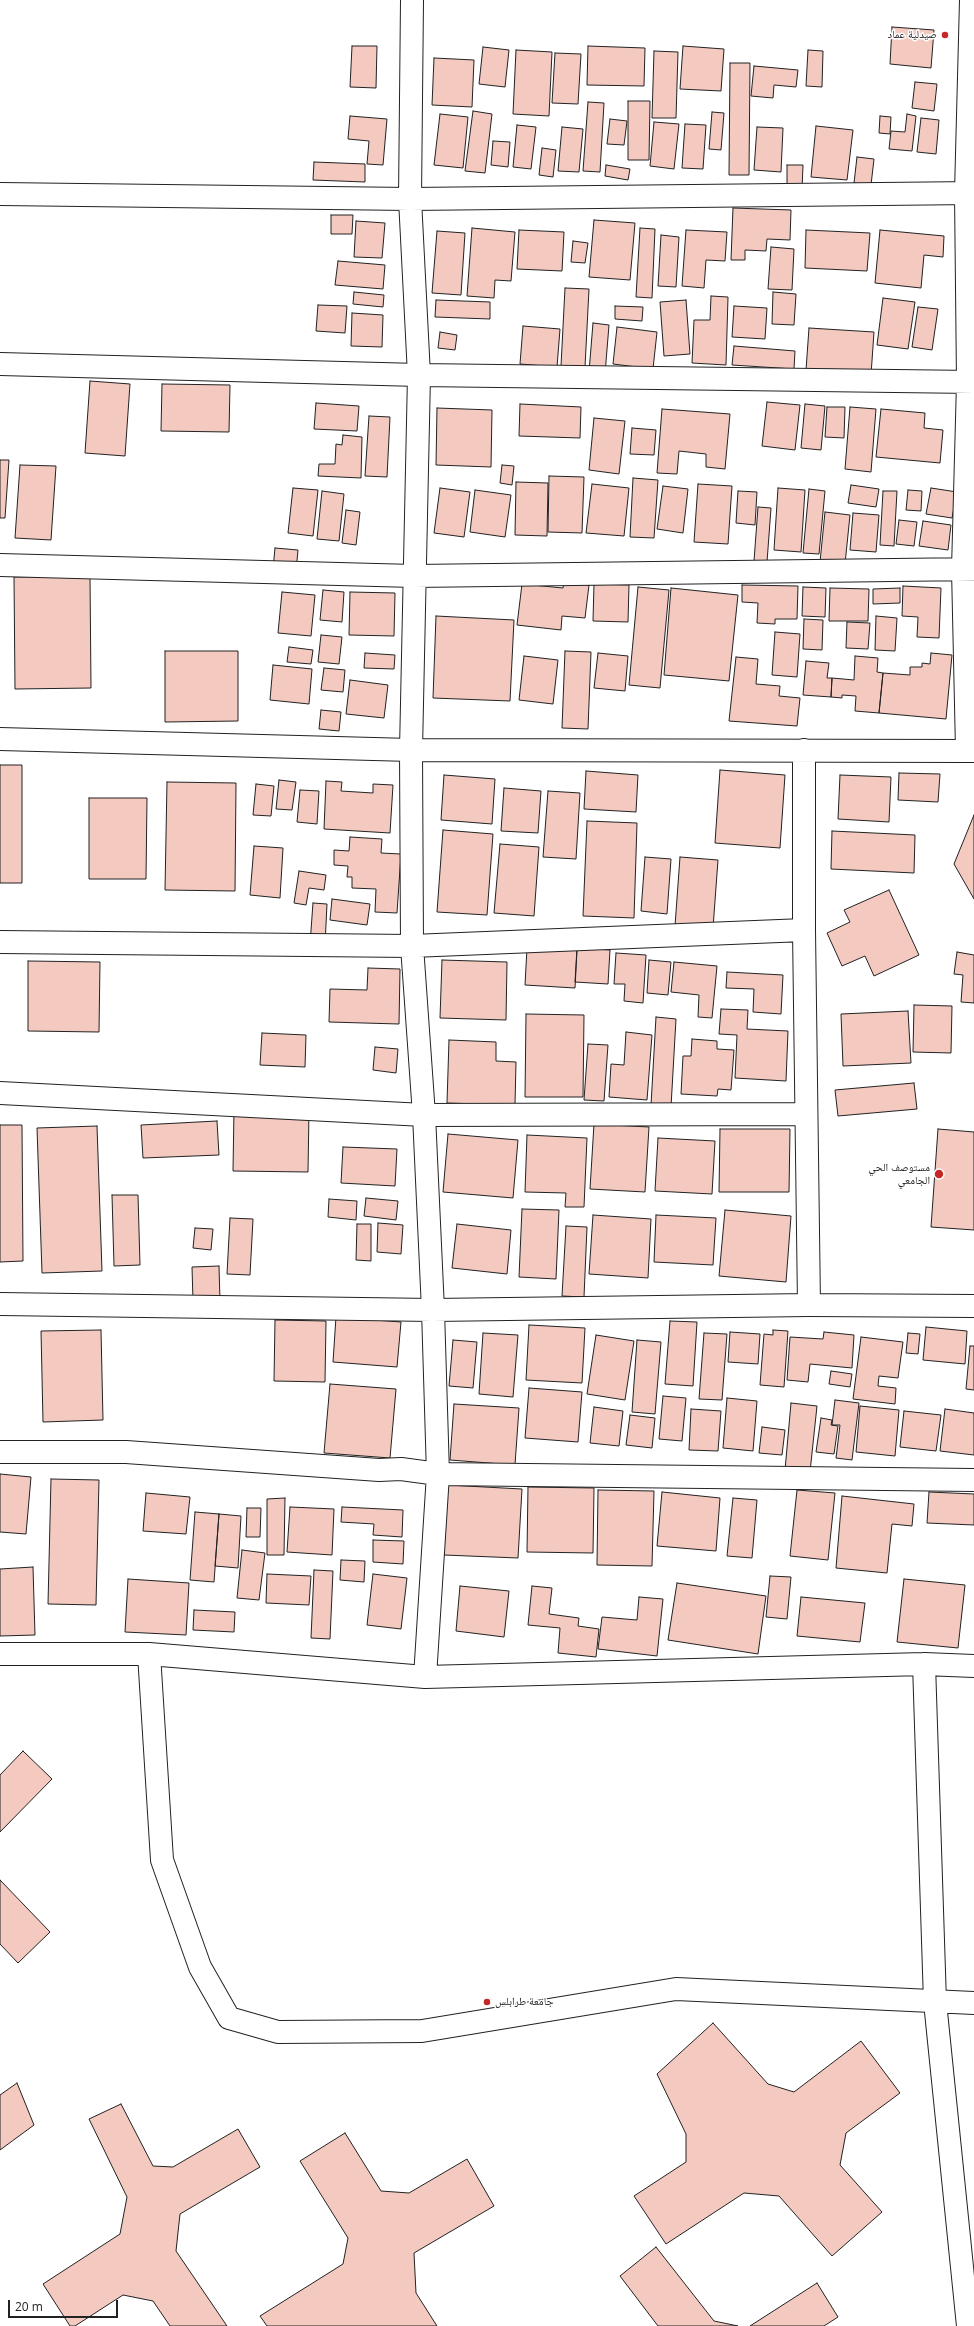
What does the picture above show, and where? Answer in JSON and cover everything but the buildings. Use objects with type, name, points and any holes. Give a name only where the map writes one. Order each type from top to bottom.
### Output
[{"type":"street","points":[[412,0],[410,199],[419,375],[411,750],[412,946],[424,1115],[434,1310],[438,1474],[425,1677]]},
{"type":"street","points":[[0,739],[411,750],[971,750],[969,569],[971,382],[971,0]]},
{"type":"street","points":[[0,194],[410,199],[970,193]]},
{"type":"street","points":[[0,364],[419,375],[971,382]]},
{"type":"street","points":[[0,565],[414,576],[969,569]]},
{"type":"street","points":[[804,750],[804,930],[809,1305]]},
{"type":"street","points":[[0,942],[412,946],[804,930]]},
{"type":"street","points":[[0,1093],[424,1115],[806,1114]]},
{"type":"street","points":[[0,1304],[434,1310],[809,1305],[974,1306]]},
{"type":"street","points":[[0,1452],[126,1452],[379,1470],[401,1469],[438,1474],[974,1480]]},
{"type":"street","points":[[0,1654],[149,1654],[425,1677],[924,1664],[974,1666]]},
{"type":"street","points":[[149,1654],[162,1860],[200,1967],[229,2018],[278,2032],[422,2031],[676,1989],[974,2003]]},
{"type":"street","points":[[924,1664],[935,2002],[968,2326]]},
{"type":"place","name":"صيدلية عماد","points":[[945,35]]},
{"type":"place","name":"مستوصف الحي الجامعي","points":[[939,1174]]},
{"type":"place","name":"جامعة طرابلس","points":[[487,2002]]}]
